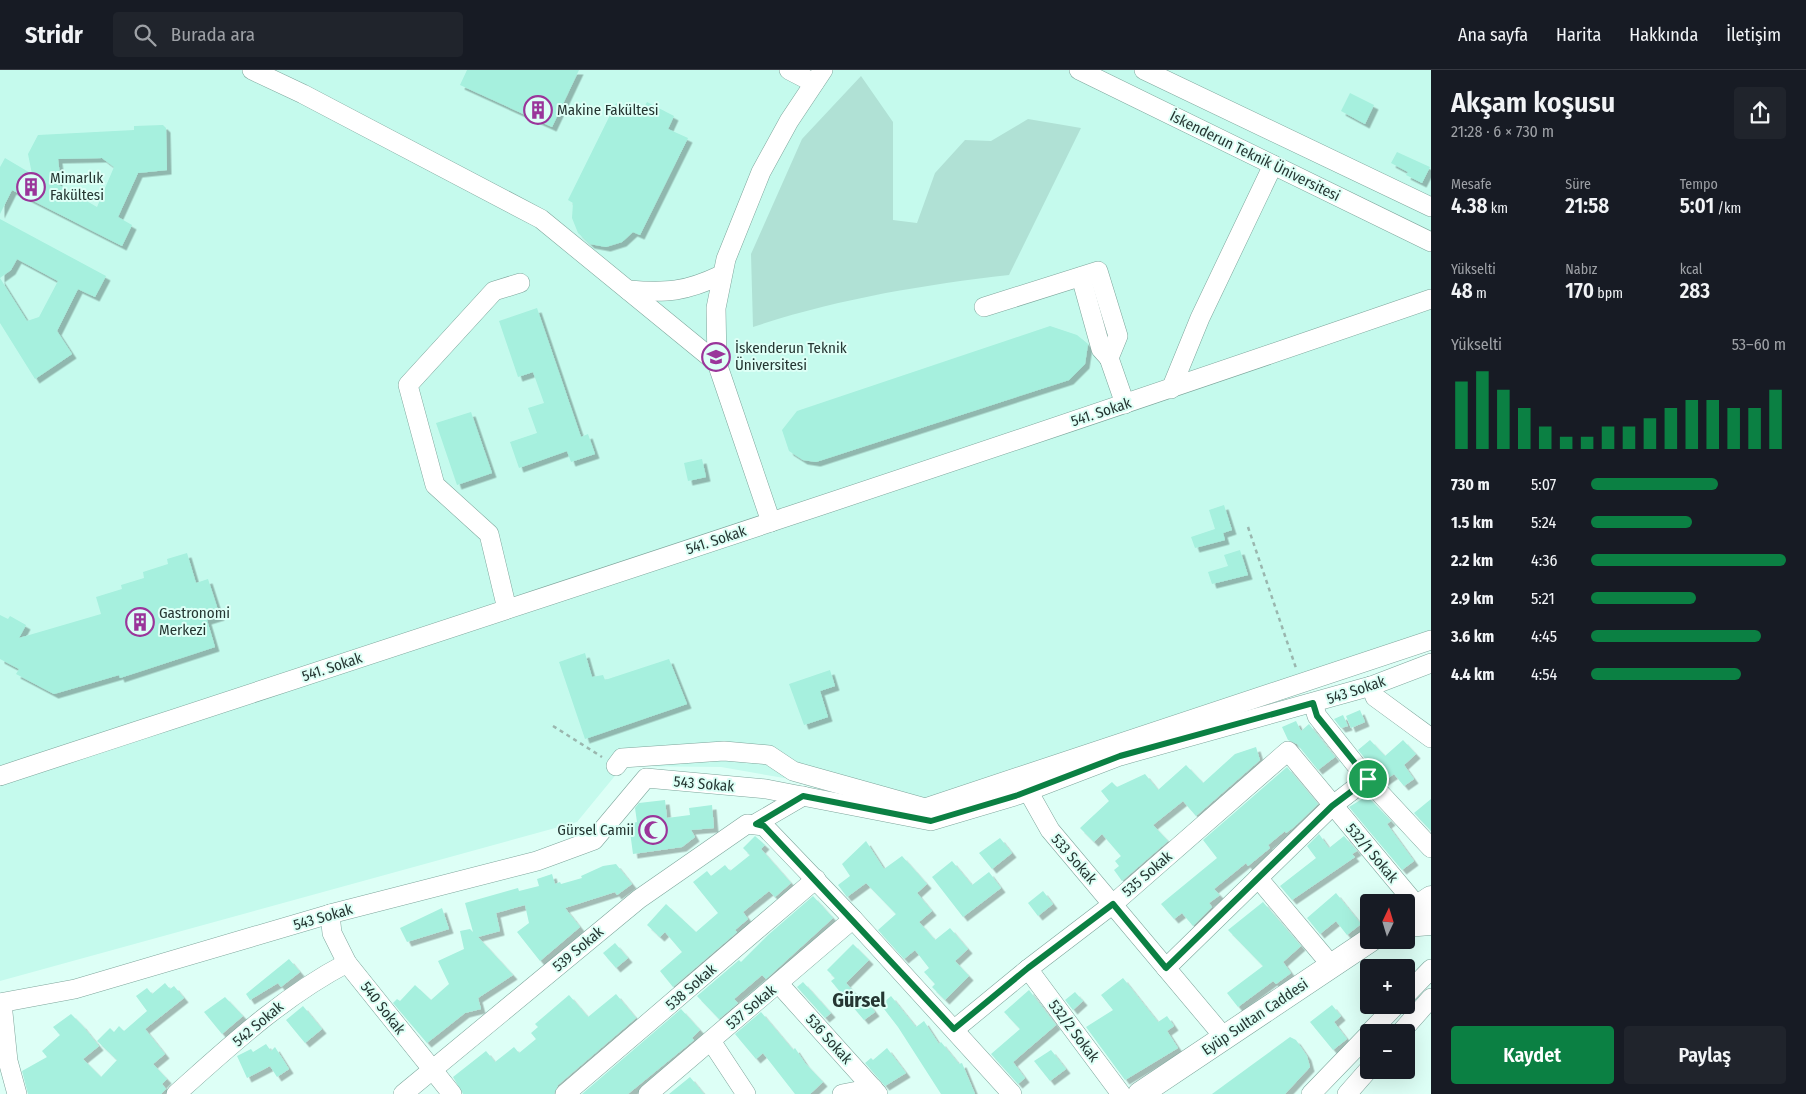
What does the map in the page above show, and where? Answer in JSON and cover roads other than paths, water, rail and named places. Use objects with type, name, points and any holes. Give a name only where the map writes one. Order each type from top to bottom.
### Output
[{"type":"main road","name":"Eyüp Sultan Caddesi","points":[[1140,1094],[1360,947]]},
{"type":"street","points":[[252,70],[303,94],[541,219],[717,363]]},
{"type":"street","points":[[771,522],[717,363],[716,308],[721,275],[761,172],[818,76],[789,70]]},
{"type":"street","name":"İskenderun Teknik Üniversitesi","points":[[1079,70],[1431,242]]},
{"type":"street","name":"İskenderun Teknik Üniversitesi","points":[[1144,70],[1431,207]]},
{"type":"street","points":[[1171,389],[1200,318],[1273,165]]},
{"type":"street","points":[[628,290],[674,291],[696,287],[721,275]]},
{"type":"street","points":[[984,307],[1081,277],[1101,349],[1110,358],[1125,404]]},
{"type":"street","points":[[507,609],[489,534],[435,485],[408,384],[494,291],[520,283]]},
{"type":"street","name":"541. Sokak","points":[[0,776],[1171,389],[1431,299]]},
{"type":"street","points":[[616,766],[622,758],[724,751],[769,755],[793,771],[925,808],[1431,640]]},
{"type":"street","name":"543 Sokak","points":[[1,1003],[75,989],[330,914],[537,861],[594,840],[646,778],[766,789],[931,821],[1028,791],[1120,756],[1371,686],[1431,663]]},
{"type":"street","points":[[1371,686],[1375,697],[1431,738]]},
{"type":"street","points":[[1313,703],[1317,716],[1368,779],[1431,848]]},
{"type":"street","name":"532/1 Sokak","points":[[1288,751],[1419,914]]},
{"type":"street","name":"535 Sokak","points":[[954,1029],[1028,968],[1113,904],[1288,751]]},
{"type":"street","points":[[1166,968],[1332,806],[1368,779]]},
{"type":"street","name":"533 Sokak","points":[[1028,791],[1050,830],[1224,1037]]},
{"type":"street","name":"539 Sokak","points":[[403,1094],[639,898],[748,824],[760,825],[803,796]]},
{"type":"street","points":[[760,825],[816,879],[1012,1094]]},
{"type":"street","points":[[1258,878],[1332,966]]},
{"type":"street","name":"538 Sokak","points":[[565,1094],[816,879]]},
{"type":"street","name":"540 Sokak","points":[[330,914],[332,934],[347,963],[452,1094]]},
{"type":"street","name":"537 Sokak","points":[[648,1094],[853,919]]},
{"type":"street","name":"542 Sokak","points":[[176,1094],[285,1001],[313,982],[347,963]]},
{"type":"street","name":"532/2 Sokak","points":[[1028,968],[1121,1094]]},
{"type":"street","points":[[1415,985],[1431,968]]},
{"type":"street","name":"536 Sokak","points":[[779,984],[875,1091]]},
{"type":"street","points":[[1408,1024],[1431,998]]},
{"type":"street","points":[[1,1003],[8,1061],[17,1094]]},
{"type":"street","points":[[1378,1024],[1388,1014]]},
{"type":"street","points":[[711,1042],[746,1094]]},
{"type":"street","points":[[1311,1094],[1360,1043]]},
{"type":"street","points":[[1346,1094],[1360,1079]]},
{"type":"street","points":[[842,1094],[875,1091]]},
{"type":"place","name":"Makine Fakültesi","points":[[538,110]]},
{"type":"place","name":"Mimarlık Fakültesi","points":[[31,187]]},
{"type":"place","name":"İskenderun Teknik Üniversitesi","points":[[716,357]]},
{"type":"place","name":"Gastronomi Merkezi","points":[[140,622]]},
{"type":"place","name":"Gürsel Camii","points":[[653,830]]},
{"type":"district","name":"Gürsel","points":[[859,1000]]}]
